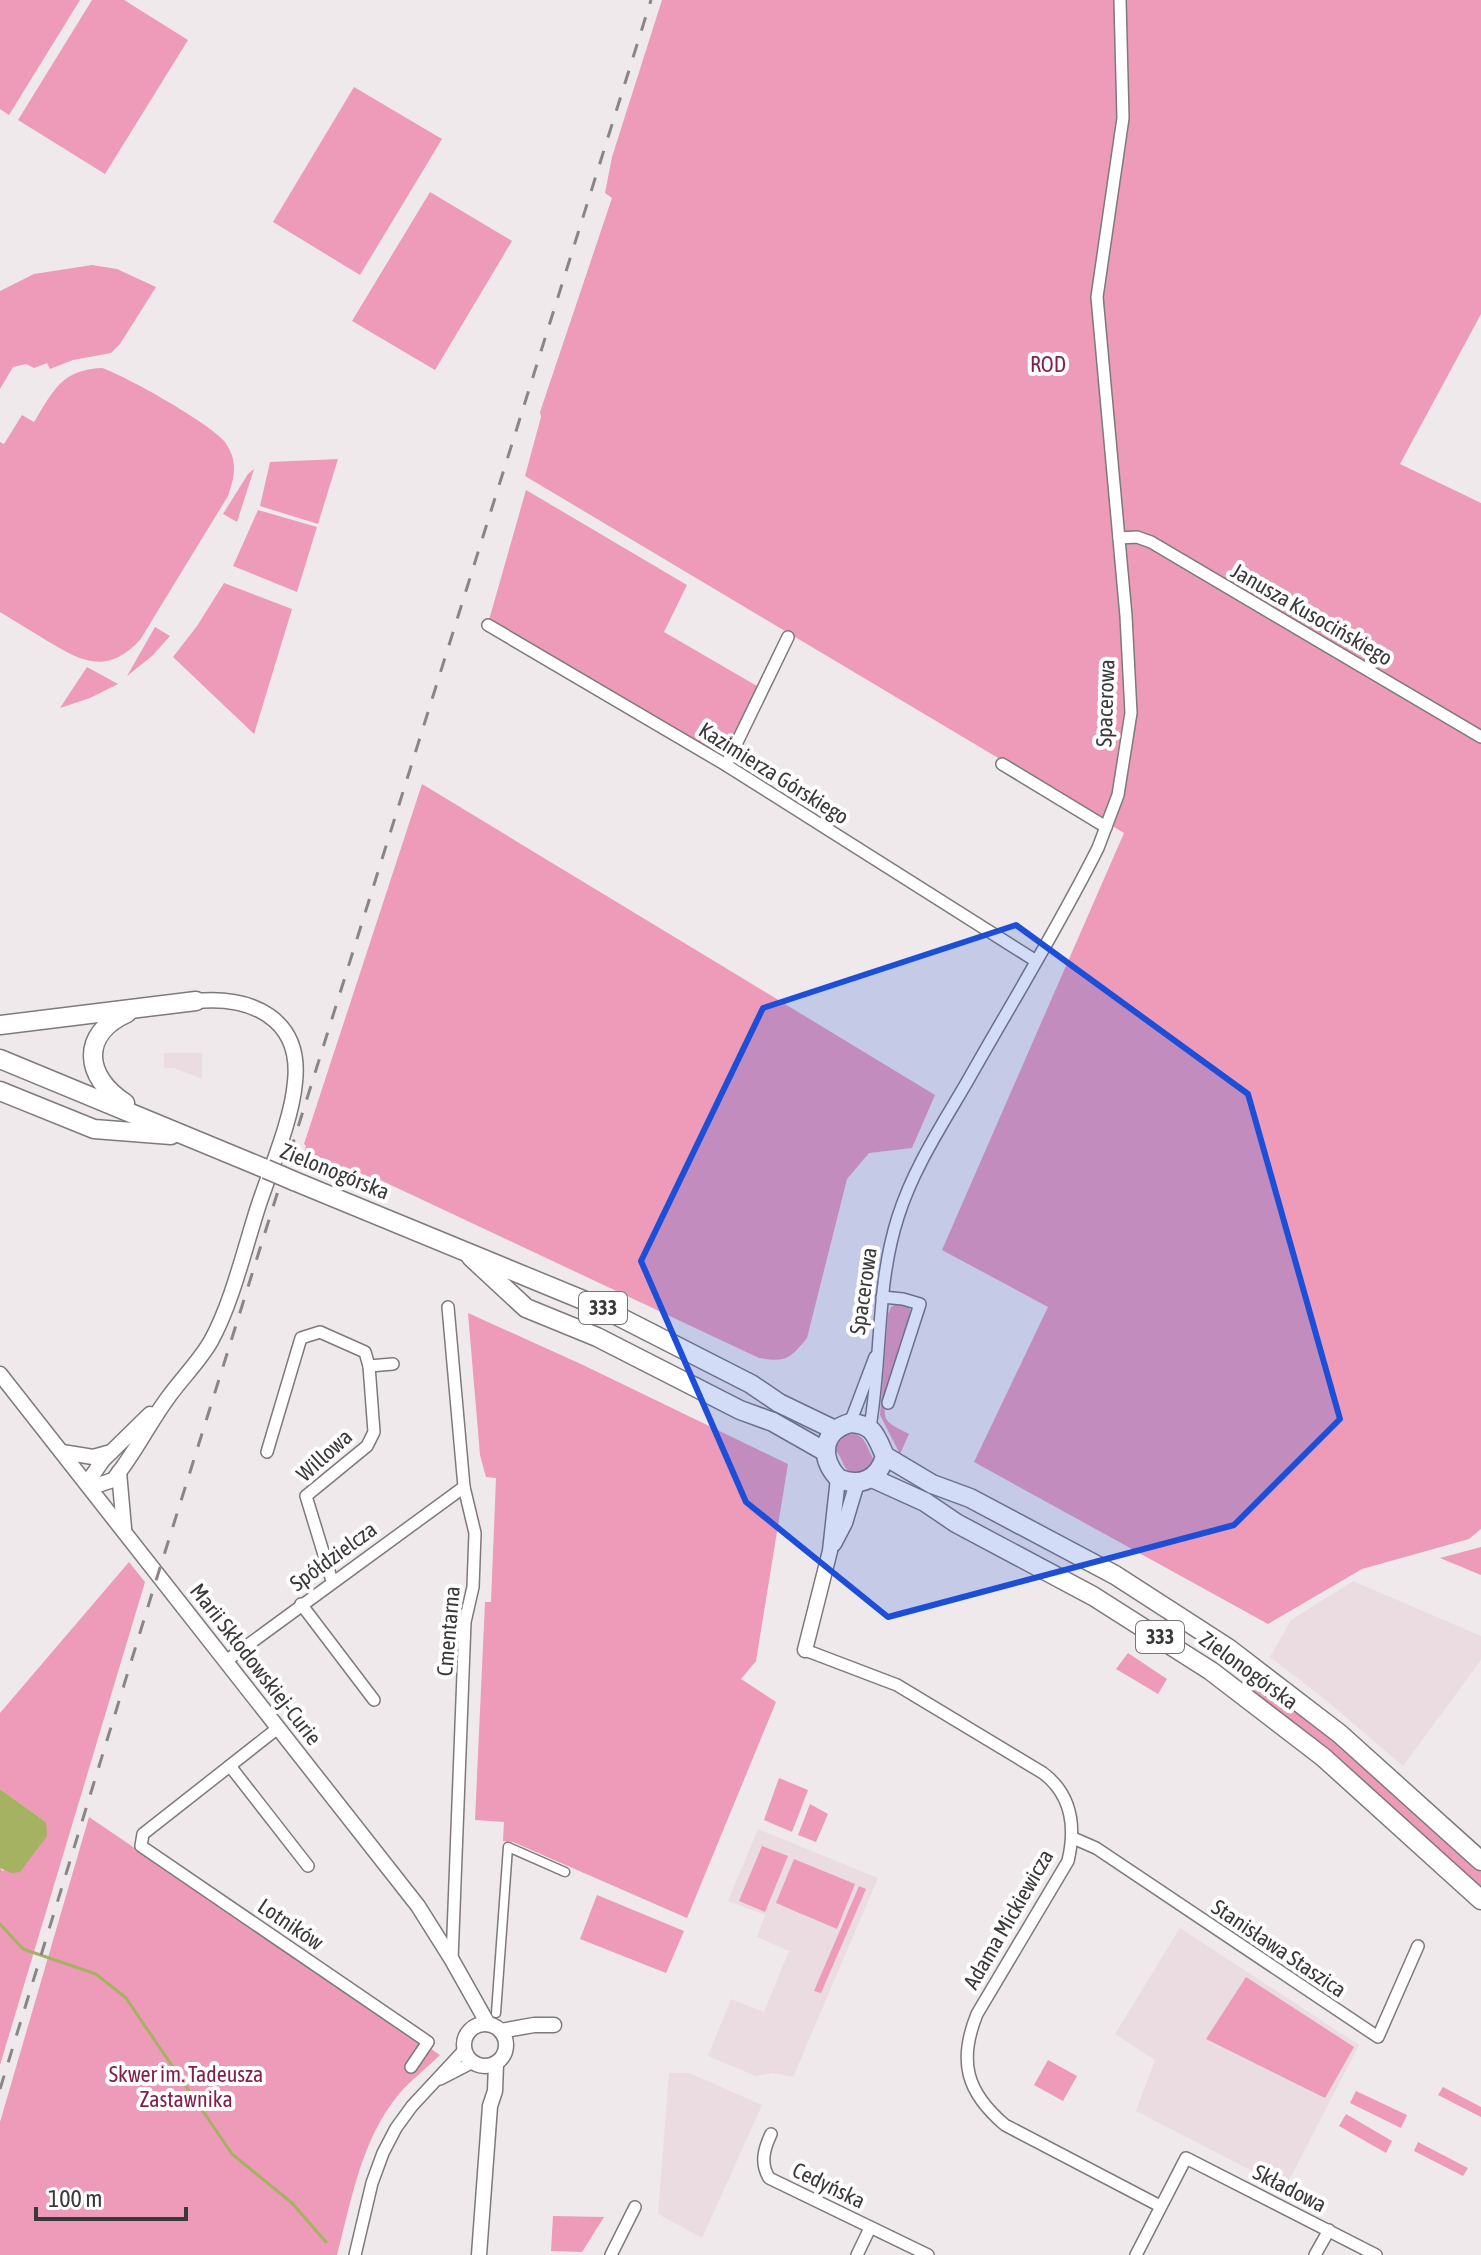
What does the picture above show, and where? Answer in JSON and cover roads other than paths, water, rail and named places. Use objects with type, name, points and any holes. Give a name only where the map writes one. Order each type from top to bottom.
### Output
[{"type":"main road","points":[[0,1025],[196,1001]]},
{"type":"main road","points":[[139,1009],[103,1028],[94,1044],[93,1063],[100,1080],[114,1096],[161,1125]]},
{"type":"main road","name":"Zielonogórska","points":[[0,1059],[617,1315],[751,1384],[779,1403],[842,1426]]},
{"type":"main road","name":"Zielonogórska","points":[[0,1091],[94,1129],[190,1137]]},
{"type":"main road","name":"Zielonogórska","points":[[463,1250],[526,1308],[588,1333],[740,1410],[773,1422],[824,1451]]},
{"type":"main road","points":[[838,1478],[824,1451],[826,1443],[842,1426]]},
{"type":"main road","name":"333","points":[[842,1426],[870,1427]]},
{"type":"main road","points":[[865,1480],[879,1472],[885,1456],[876,1432],[870,1427]]},
{"type":"main road","name":"Zielonogórska","points":[[885,1456],[932,1484],[970,1498],[1087,1560],[1228,1648],[1340,1734],[1481,1861]]},
{"type":"main road","name":"333","points":[[838,1478],[865,1480]]},
{"type":"main road","name":"Zielonogórska","points":[[865,1480],[925,1502],[956,1523],[1093,1596],[1211,1671],[1323,1757],[1481,1900]]},
{"type":"street","name":"Spacerowa","points":[[870,1427],[877,1382],[882,1297],[891,1245],[911,1184],[1083,878],[1118,795],[1131,713],[1132,685],[1097,297],[1123,118],[1120,0]]},
{"type":"street","name":"Janusza Kusocińskiego","points":[[1119,538],[1137,537],[1151,542],[1481,737]]},
{"type":"street","name":"Kazimierza Górskiego","points":[[488,625],[726,765],[1036,961]]},
{"type":"street","points":[[726,765],[788,637]]},
{"type":"street","points":[[1002,764],[1106,827]]},
{"type":"street","points":[[168,1398],[111,1452],[87,1483],[103,1484],[113,1480],[168,1398],[201,1356],[216,1329],[280,1141],[296,1079],[295,1060],[289,1041],[280,1026],[267,1014],[237,1001],[196,1001]]},
{"type":"street","points":[[882,1297],[920,1304],[888,1403]]},
{"type":"street","name":"Cmentarna","points":[[448,1307],[464,1487],[475,1533],[473,1587],[465,1622],[452,1960]]},
{"type":"street","name":"Willowa","points":[[267,1452],[301,1338],[320,1332],[365,1352],[369,1366],[374,1432],[367,1446],[306,1496],[332,1581]]},
{"type":"street","name":"Spacerowa","points":[[842,1426],[877,1353]]},
{"type":"street","points":[[369,1366],[393,1364]]},
{"type":"street","name":"Marii Skłodowskiej-Curie","points":[[0,1374],[418,1906],[493,2027]]},
{"type":"street","points":[[62,1452],[100,1457],[111,1452]]},
{"type":"street","points":[[119,1472],[125,1533]]},
{"type":"street","points":[[805,1650],[830,1551],[838,1478]]},
{"type":"street","points":[[830,1551],[865,1480]]},
{"type":"street","name":"Spółdzielcza","points":[[226,1661],[464,1487]]},
{"type":"street","points":[[301,1604],[374,1700]]},
{"type":"street","name":"Adama Mickiewicza","points":[[805,1650],[897,1685],[1043,1773],[1060,1789],[1067,1802],[1073,1838],[1068,1861],[977,2014],[968,2040],[966,2062],[972,2086],[986,2109],[1005,2125],[1160,2206]]},
{"type":"street","points":[[278,1728],[230,1766],[308,1866]]},
{"type":"street","name":"Lotników","points":[[230,1766],[143,1834],[141,1846],[428,2042],[411,2067]]},
{"type":"street","name":"Stanisława Staszica","points":[[1073,1838],[1096,1848],[1378,2037],[1418,1946]]},
{"type":"street","points":[[436,2081],[484,2064],[506,2050],[493,2027],[508,1847],[565,1872]]},
{"type":"street","points":[[355,2255],[372,2183],[383,2153],[403,2118],[465,2049],[469,2032],[493,2027],[552,2025]]},
{"type":"street","points":[[465,2049],[484,2064],[495,2091],[490,2106],[479,2255]]},
{"type":"street","name":"Cedyńska","points":[[771,2134],[763,2156],[764,2171],[769,2178],[928,2255]]},
{"type":"street","name":"Składowa","points":[[1160,2206],[1186,2158],[1376,2255]]},
{"type":"street","points":[[1136,2255],[1160,2206]]},
{"type":"street","points":[[611,2255],[635,2207]]},
{"type":"street","name":"Cedyńska","points":[[857,2255],[870,2228]]},
{"type":"street","points":[[1315,2255],[1329,2230]]},
{"type":"waterway","points":[[0,1924],[23,1949],[96,1974],[126,1998],[232,2154],[292,2203],[326,2242]]},
{"type":"railway","points":[[0,2089],[651,0]]},
{"type":"park label","name":"ROD","points":[[1048,364]]},
{"type":"park label","name":"Skwer im. Tadeusza Zastawnika","points":[[186,2086]]}]
